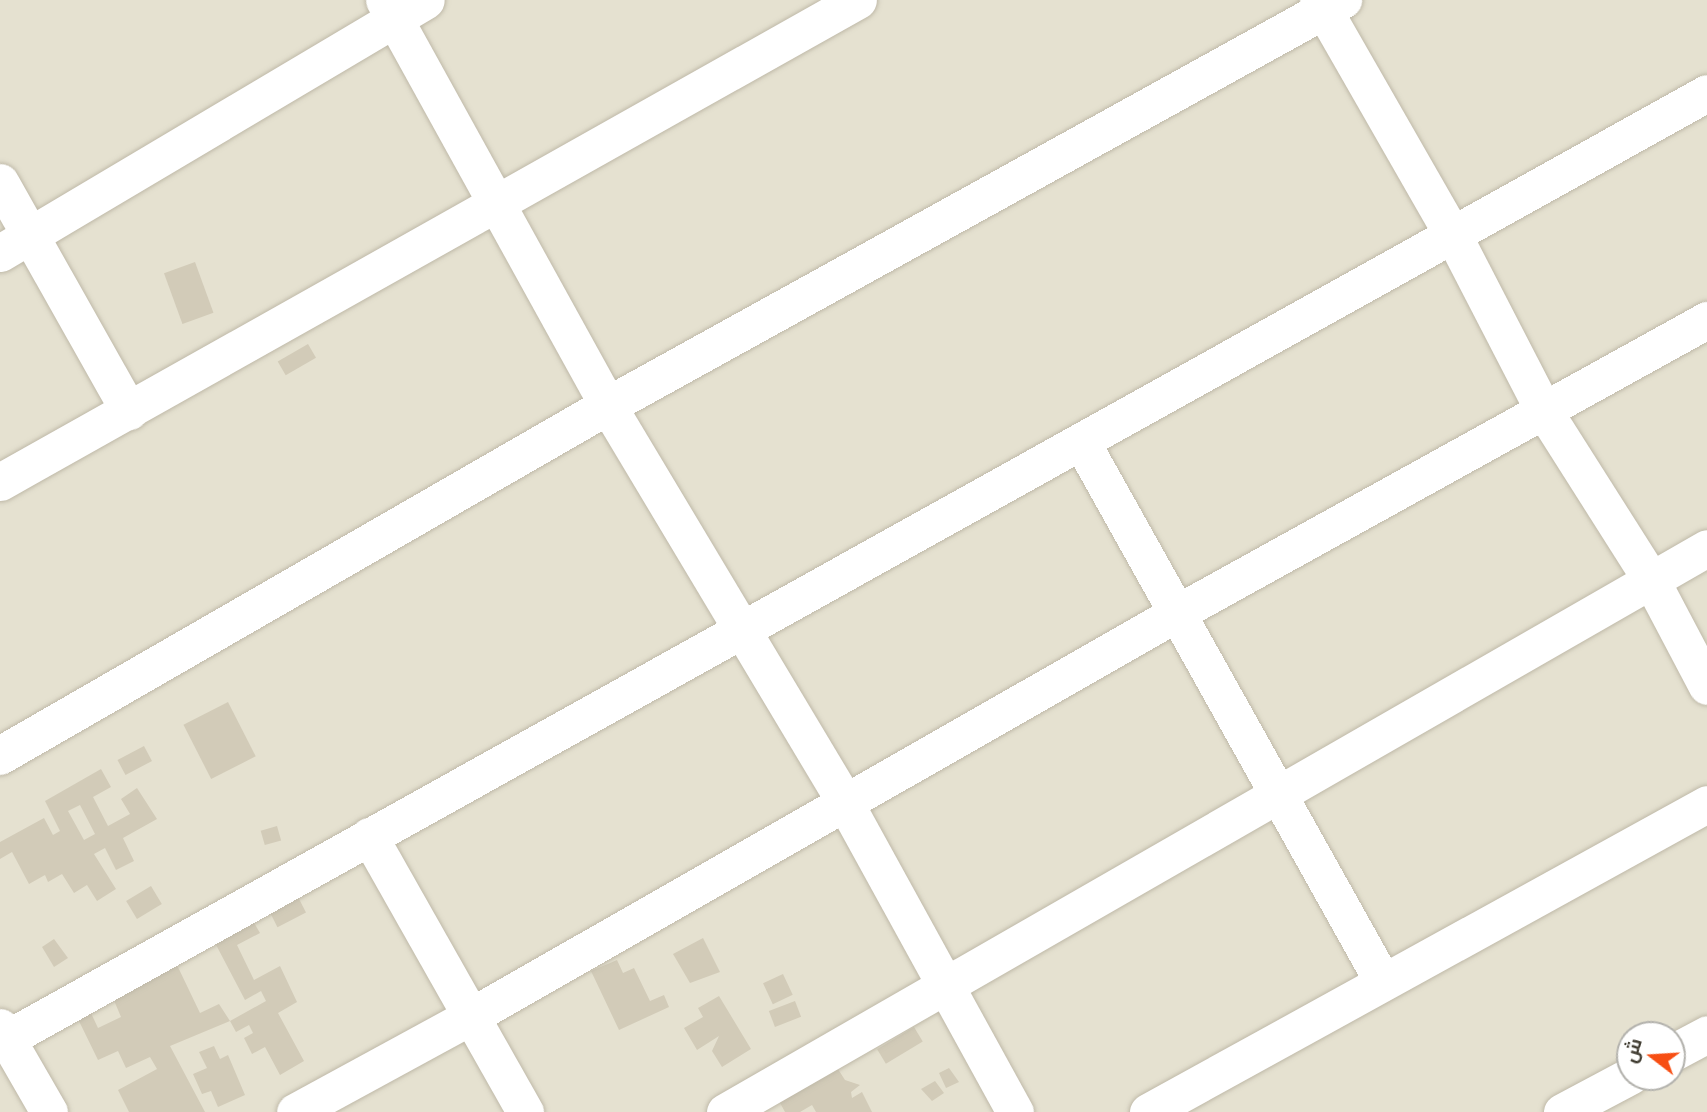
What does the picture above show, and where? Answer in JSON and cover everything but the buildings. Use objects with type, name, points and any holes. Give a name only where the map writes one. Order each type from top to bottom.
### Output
[{"type":"street","points":[[15,245],[389,9],[426,0]]},
{"type":"street","points":[[0,482],[495,205],[846,3]]},
{"type":"street","points":[[0,756],[608,406],[1329,3],[1544,411],[1650,578],[1707,686]]},
{"type":"street","points":[[389,9],[608,406],[844,801],[1016,1112]]},
{"type":"street","points":[[48,1112],[3,1033],[369,836],[1082,443],[1707,93]]},
{"type":"street","points":[[0,182],[15,245],[129,411]]},
{"type":"street","points":[[295,1112],[473,1016],[844,801],[1177,613],[1707,320]]},
{"type":"street","points":[[1082,443],[1383,982]]},
{"type":"street","points":[[725,1112],[1650,578],[1707,548]]},
{"type":"street","points":[[1148,1112],[1707,804]]},
{"type":"street","points":[[369,836],[525,1112]]},
{"type":"street","points":[[1686,1045],[1707,1034]]},
{"type":"street","points":[[1562,1112],[1616,1083]]},
{"type":"shaded area","points":[[0,0],[1707,0],[1707,1112],[0,1112]]}]
